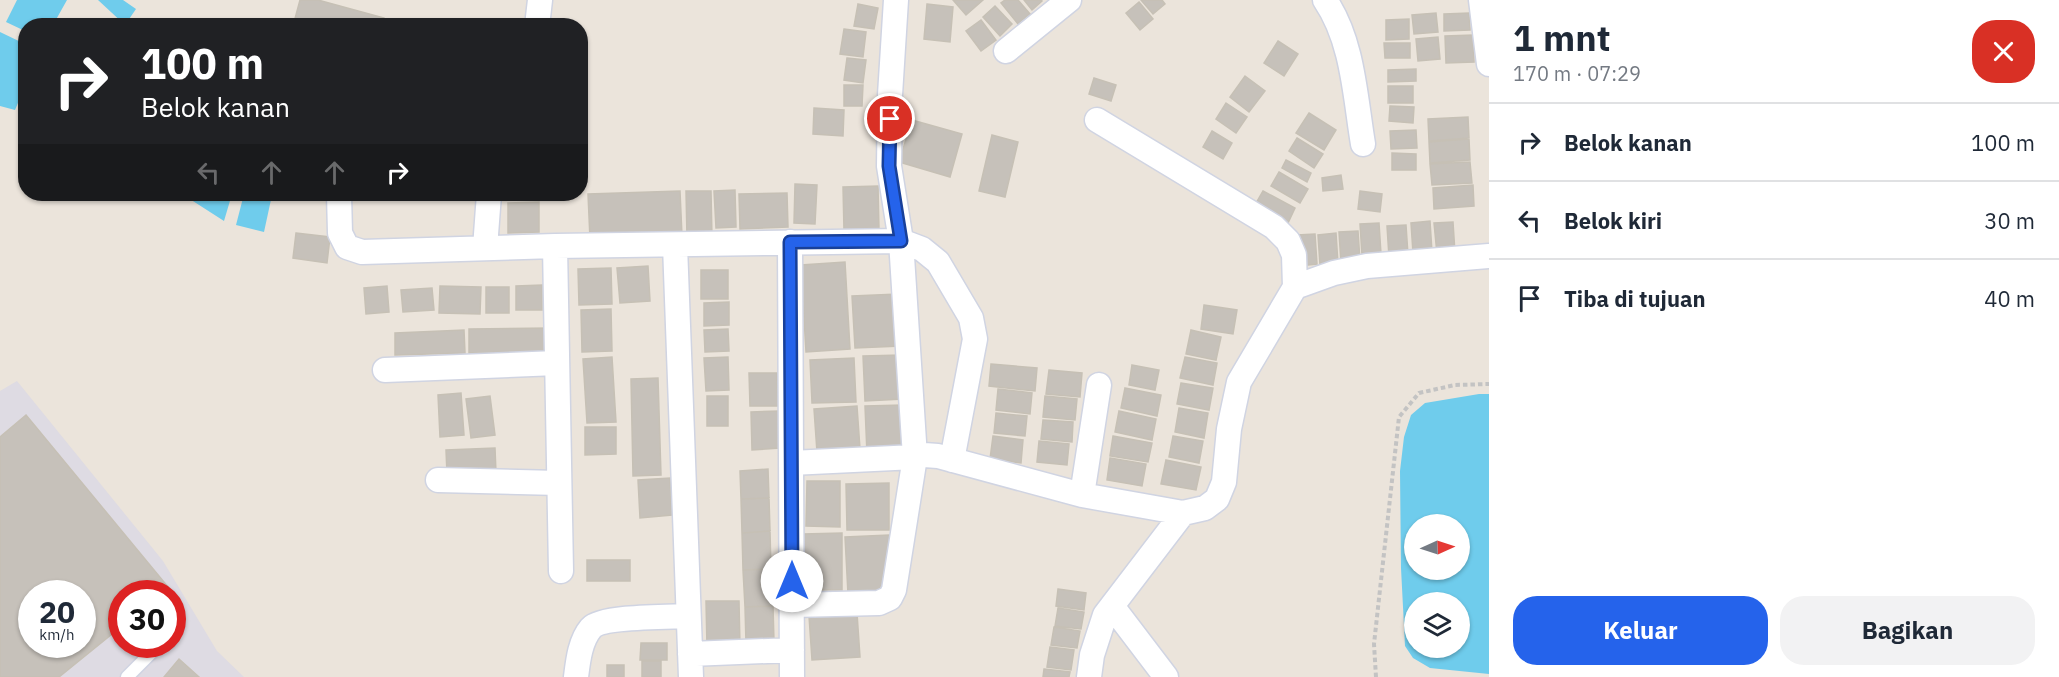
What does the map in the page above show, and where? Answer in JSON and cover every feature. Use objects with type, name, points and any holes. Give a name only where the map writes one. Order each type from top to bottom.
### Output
[{"type":"street","points":[[538,18],[540,0]]},
{"type":"street","points":[[792,605],[879,603],[890,598],[894,590],[915,457],[901,241],[889,166],[890,95],[896,0]]},
{"type":"street","points":[[1006,51],[1069,0]]},
{"type":"street","points":[[1325,0],[1333,11],[1345,40],[1363,144]]},
{"type":"street","points":[[1481,0],[1489,64]]},
{"type":"street","points":[[791,463],[938,456],[1082,495],[1183,513],[1205,508],[1217,499],[1224,482],[1229,429],[1239,382],[1295,287],[1294,255],[1288,241],[1274,227],[1097,120]]},
{"type":"street","points":[[339,201],[340,233],[347,247],[362,252],[555,246],[901,241],[922,249],[938,262],[971,318],[975,339],[952,460]]},
{"type":"street","points":[[485,248],[488,201]]},
{"type":"street","points":[[790,242],[792,677]]},
{"type":"street","points":[[675,245],[690,665],[792,650]]},
{"type":"street","points":[[555,246],[561,571]]},
{"type":"street","points":[[1295,287],[1334,273],[1367,266],[1489,256]]},
{"type":"street","points":[[385,370],[557,363]]},
{"type":"street","points":[[1082,495],[1099,386]]},
{"type":"street","points":[[438,480],[560,483]]},
{"type":"street","points":[[1089,677],[1092,655],[1105,615],[1183,513]]},
{"type":"street","points":[[1112,606],[1166,677]]},
{"type":"street","points":[[576,677],[581,646],[592,627],[608,620],[688,616]]},
{"type":"lane","points":[[128,677],[146,658]]},
{"type":"path","points":[[1377,677],[1374,644],[1399,417],[1419,393],[1455,385],[1489,384]]},
{"type":"shaded area","points":[[17,381],[163,561],[174,580],[108,580],[108,658],[186,658],[186,599],[217,651],[244,677],[0,677],[0,391]]},
{"type":"water","points":[[17,0],[67,0],[57,18],[18,18],[18,28],[6,22]]},
{"type":"water","points":[[98,0],[123,0],[136,9],[130,18],[117,18]]},
{"type":"water","points":[[0,32],[18,41],[18,103],[15,110],[0,106]]},
{"type":"water","points":[[193,201],[230,201],[224,221]]},
{"type":"water","points":[[242,201],[271,201],[264,232],[236,225]]},
{"type":"water","points":[[1489,394],[1489,674],[1430,668],[1413,658],[1470,658],[1470,592],[1404,592],[1404,626],[1400,471],[1404,437],[1411,415],[1425,403]]},
{"type":"building","points":[[300,0],[318,0],[384,18],[295,18]]},
{"type":"building","points":[[953,0],[983,0],[966,15]]},
{"type":"building","points":[[1005,0],[1018,0],[1030,14],[1018,24],[1001,3]]},
{"type":"building","points":[[1024,0],[1041,0],[1042,1],[1032,10]]},
{"type":"building","points":[[1141,0],[1162,0],[1165,4],[1153,14]]},
{"type":"building","points":[[1139,2],[1153,19],[1140,30],[1126,13]]},
{"type":"building","points":[[858,4],[878,8],[874,29],[854,26]]},
{"type":"building","points":[[927,4],[953,7],[950,42],[924,39]]},
{"type":"building","points":[[995,6],[1012,24],[1000,36],[983,17]]},
{"type":"building","points":[[1436,13],[1438,32],[1414,34],[1412,15]]},
{"type":"building","points":[[1469,13],[1470,30],[1444,31],[1444,14]]},
{"type":"building","points":[[1409,19],[1409,39],[1386,40],[1386,20]]},
{"type":"building","points":[[981,20],[996,40],[981,51],[966,31]]},
{"type":"building","points":[[844,29],[866,32],[863,57],[840,54]]},
{"type":"building","points":[[1473,35],[1474,62],[1446,63],[1445,36]]},
{"type":"building","points":[[1438,37],[1440,59],[1418,61],[1416,39]]},
{"type":"building","points":[[1278,41],[1298,54],[1284,76],[1264,63]]},
{"type":"building","points":[[1384,43],[1410,43],[1410,58],[1385,58]]},
{"type":"building","points":[[847,58],[866,60],[863,83],[844,80]]},
{"type":"building","points":[[1416,69],[1416,81],[1388,82],[1388,70]]},
{"type":"building","points":[[1245,76],[1265,91],[1249,112],[1230,97]]},
{"type":"building","points":[[1094,78],[1116,85],[1111,101],[1089,94]]},
{"type":"building","points":[[844,85],[863,85],[862,106],[844,106]]},
{"type":"building","points":[[1388,86],[1413,86],[1413,103],[1388,103]]},
{"type":"building","points":[[1226,103],[1247,117],[1236,133],[1216,119]]},
{"type":"building","points":[[1390,106],[1414,107],[1413,123],[1389,121]]},
{"type":"building","points":[[814,108],[844,110],[843,136],[813,134]]},
{"type":"building","points":[[1309,113],[1336,130],[1324,150],[1296,133]]},
{"type":"building","points":[[1468,117],[1469,138],[1429,141],[1428,119]]},
{"type":"building","points":[[912,120],[962,134],[950,177],[899,162]]},
{"type":"building","points":[[1416,130],[1417,148],[1391,149],[1390,131]]},
{"type":"building","points":[[1212,131],[1232,143],[1223,159],[1203,147]]},
{"type":"building","points":[[992,135],[1018,142],[1005,197],[979,191]]},
{"type":"building","points":[[1297,138],[1323,154],[1314,168],[1289,151]]},
{"type":"building","points":[[1469,139],[1470,160],[1430,163],[1429,142]]},
{"type":"building","points":[[1392,153],[1416,154],[1416,170],[1392,170]]},
{"type":"building","points":[[1286,160],[1311,173],[1307,182],[1282,168]]},
{"type":"building","points":[[1470,162],[1472,183],[1432,185],[1430,164]]},
{"type":"building","points":[[1279,172],[1308,189],[1300,203],[1271,186]]},
{"type":"building","points":[[1341,175],[1343,189],[1323,191],[1322,178]]},
{"type":"building","points":[[795,184],[817,185],[815,224],[794,223]]},
{"type":"building","points":[[1473,185],[1474,206],[1434,209],[1433,188]]},
{"type":"building","points":[[878,186],[879,230],[844,231],[843,187]]},
{"type":"building","points":[[735,190],[736,227],[716,228],[714,191]]},
{"type":"building","points":[[680,191],[682,236],[590,239],[588,194]]},
{"type":"building","points":[[686,191],[711,191],[712,237],[687,238]]},
{"type":"building","points":[[1263,191],[1295,208],[1288,223],[1255,205]]},
{"type":"building","points":[[1360,191],[1382,194],[1380,212],[1358,209]]},
{"type":"building","points":[[787,193],[788,227],[740,229],[739,194]]},
{"type":"building","points":[[539,202],[539,232],[508,233],[508,203]]},
{"type":"building","points":[[1430,221],[1432,252],[1413,253],[1411,223]]},
{"type":"building","points":[[1453,222],[1455,253],[1437,254],[1434,223]]},
{"type":"building","points":[[1379,223],[1381,254],[1362,255],[1360,224]]},
{"type":"building","points":[[1406,225],[1408,255],[1389,257],[1387,226]]},
{"type":"building","points":[[1358,231],[1360,261],[1341,263],[1339,232]]},
{"type":"building","points":[[296,233],[330,237],[327,263],[293,258]]},
{"type":"building","points":[[1336,233],[1338,264],[1320,265],[1318,235]]},
{"type":"building","points":[[1315,234],[1317,264],[1299,266],[1297,235]]},
{"type":"building","points":[[845,262],[850,349],[806,352],[801,265]]},
{"type":"building","points":[[648,266],[650,301],[620,303],[617,268]]},
{"type":"building","points":[[611,268],[612,304],[579,305],[578,269]]},
{"type":"building","points":[[701,270],[728,270],[728,299],[701,299]]},
{"type":"building","points":[[542,285],[542,310],[516,310],[516,286]]},
{"type":"building","points":[[387,286],[389,312],[366,314],[364,288]]},
{"type":"building","points":[[440,286],[481,287],[480,314],[439,313]]},
{"type":"building","points":[[486,287],[509,287],[509,313],[486,313]]},
{"type":"building","points":[[432,288],[434,310],[403,312],[401,290]]},
{"type":"building","points":[[898,294],[901,346],[855,348],[852,296]]},
{"type":"building","points":[[729,302],[729,325],[704,326],[704,303]]},
{"type":"building","points":[[1204,305],[1237,310],[1233,334],[1201,329]]},
{"type":"building","points":[[611,309],[612,351],[582,352],[581,310]]},
{"type":"building","points":[[551,328],[551,352],[469,353],[469,329]]},
{"type":"building","points":[[728,329],[729,351],[705,352],[704,330]]},
{"type":"building","points":[[464,330],[465,353],[395,355],[395,333]]},
{"type":"building","points":[[1191,330],[1221,337],[1216,360],[1186,354]]},
{"type":"building","points":[[901,355],[903,399],[865,401],[863,356]]},
{"type":"building","points":[[612,357],[616,422],[587,423],[583,359]]},
{"type":"building","points":[[728,357],[729,390],[706,391],[704,358]]},
{"type":"building","points":[[1185,357],[1217,363],[1213,385],[1180,378]]},
{"type":"building","points":[[854,358],[856,402],[812,403],[810,360]]},
{"type":"building","points":[[991,364],[1037,368],[1035,391],[989,386]]},
{"type":"building","points":[[1132,365],[1159,370],[1155,390],[1129,385]]},
{"type":"building","points":[[1049,370],[1082,373],[1080,397],[1046,394]]},
{"type":"building","points":[[749,373],[777,373],[778,406],[750,406]]},
{"type":"building","points":[[658,378],[661,475],[633,476],[631,379]]},
{"type":"building","points":[[1181,383],[1213,388],[1209,410],[1177,404]]},
{"type":"building","points":[[1125,388],[1161,395],[1157,416],[1121,408]]},
{"type":"building","points":[[998,389],[1032,393],[1030,414],[996,410]]},
{"type":"building","points":[[461,393],[464,435],[440,437],[438,395]]},
{"type":"building","points":[[490,396],[495,435],[471,438],[466,399]]},
{"type":"building","points":[[707,396],[728,396],[728,426],[707,426]]},
{"type":"building","points":[[1045,396],[1077,399],[1075,420],[1043,417]]},
{"type":"building","points":[[903,405],[905,453],[867,454],[865,406]]},
{"type":"building","points":[[857,406],[860,449],[817,452],[814,409]]},
{"type":"building","points":[[1179,408],[1208,413],[1204,438],[1175,432]]},
{"type":"building","points":[[779,411],[780,448],[752,450],[751,412]]},
{"type":"building","points":[[1119,411],[1156,419],[1152,440],[1115,432]]},
{"type":"building","points":[[996,413],[1027,416],[1025,436],[994,433]]},
{"type":"building","points":[[26,415],[162,580],[108,580],[108,637],[96,647],[96,580],[18,580],[18,658],[82,658],[59,677],[0,677],[0,437]]},
{"type":"building","points":[[1043,420],[1073,422],[1072,442],[1041,439]]},
{"type":"building","points":[[585,427],[616,427],[616,454],[585,455]]},
{"type":"building","points":[[993,436],[1023,440],[1021,463],[990,459]]},
{"type":"building","points":[[1113,436],[1152,443],[1148,462],[1110,456]]},
{"type":"building","points":[[1173,436],[1203,441],[1199,463],[1169,457]]},
{"type":"building","points":[[1039,441],[1069,444],[1067,465],[1037,462]]},
{"type":"building","points":[[495,448],[496,473],[447,474],[446,450]]},
{"type":"building","points":[[1110,458],[1146,464],[1142,486],[1107,480]]},
{"type":"building","points":[[1166,460],[1201,467],[1196,490],[1161,484]]},
{"type":"building","points":[[768,469],[769,498],[741,499],[740,471]]},
{"type":"building","points":[[670,478],[672,515],[640,518],[638,480]]},
{"type":"building","points":[[807,481],[840,481],[840,527],[806,526]]},
{"type":"building","points":[[889,483],[889,530],[847,530],[846,484]]},
{"type":"building","points":[[769,498],[770,531],[742,533],[741,499]]},
{"type":"building","points":[[770,531],[771,569],[743,570],[742,533]]},
{"type":"building","points":[[842,533],[842,590],[804,590],[803,534]]},
{"type":"building","points":[[889,535],[892,592],[848,594],[845,537]]},
{"type":"building","points":[[587,560],[630,560],[630,581],[587,581]]},
{"type":"building","points":[[771,569],[773,606],[745,607],[743,570]]},
{"type":"building","points":[[1058,589],[1086,593],[1084,610],[1056,606]]},
{"type":"building","points":[[706,601],[739,601],[740,647],[707,647]]},
{"type":"building","points":[[773,606],[774,642],[746,643],[745,607]]},
{"type":"building","points":[[1058,608],[1084,612],[1081,629],[1055,626]]},
{"type":"building","points":[[857,613],[860,657],[812,660],[809,616]]},
{"type":"building","points":[[1054,627],[1080,631],[1077,648],[1051,645]]},
{"type":"building","points":[[641,643],[667,643],[667,660],[640,660]]},
{"type":"building","points":[[1050,647],[1074,650],[1071,670],[1047,667]]},
{"type":"building","points":[[179,659],[199,677],[164,677]]},
{"type":"building","points":[[642,661],[661,661],[661,677],[642,677]]},
{"type":"building","points":[[607,665],[624,665],[624,677],[607,677]]},
{"type":"building","points":[[1044,669],[1070,672],[1069,677],[1043,677]]},
{"type":"route","points":[[792,581],[790,242],[901,241],[889,166],[890,119]]}]
